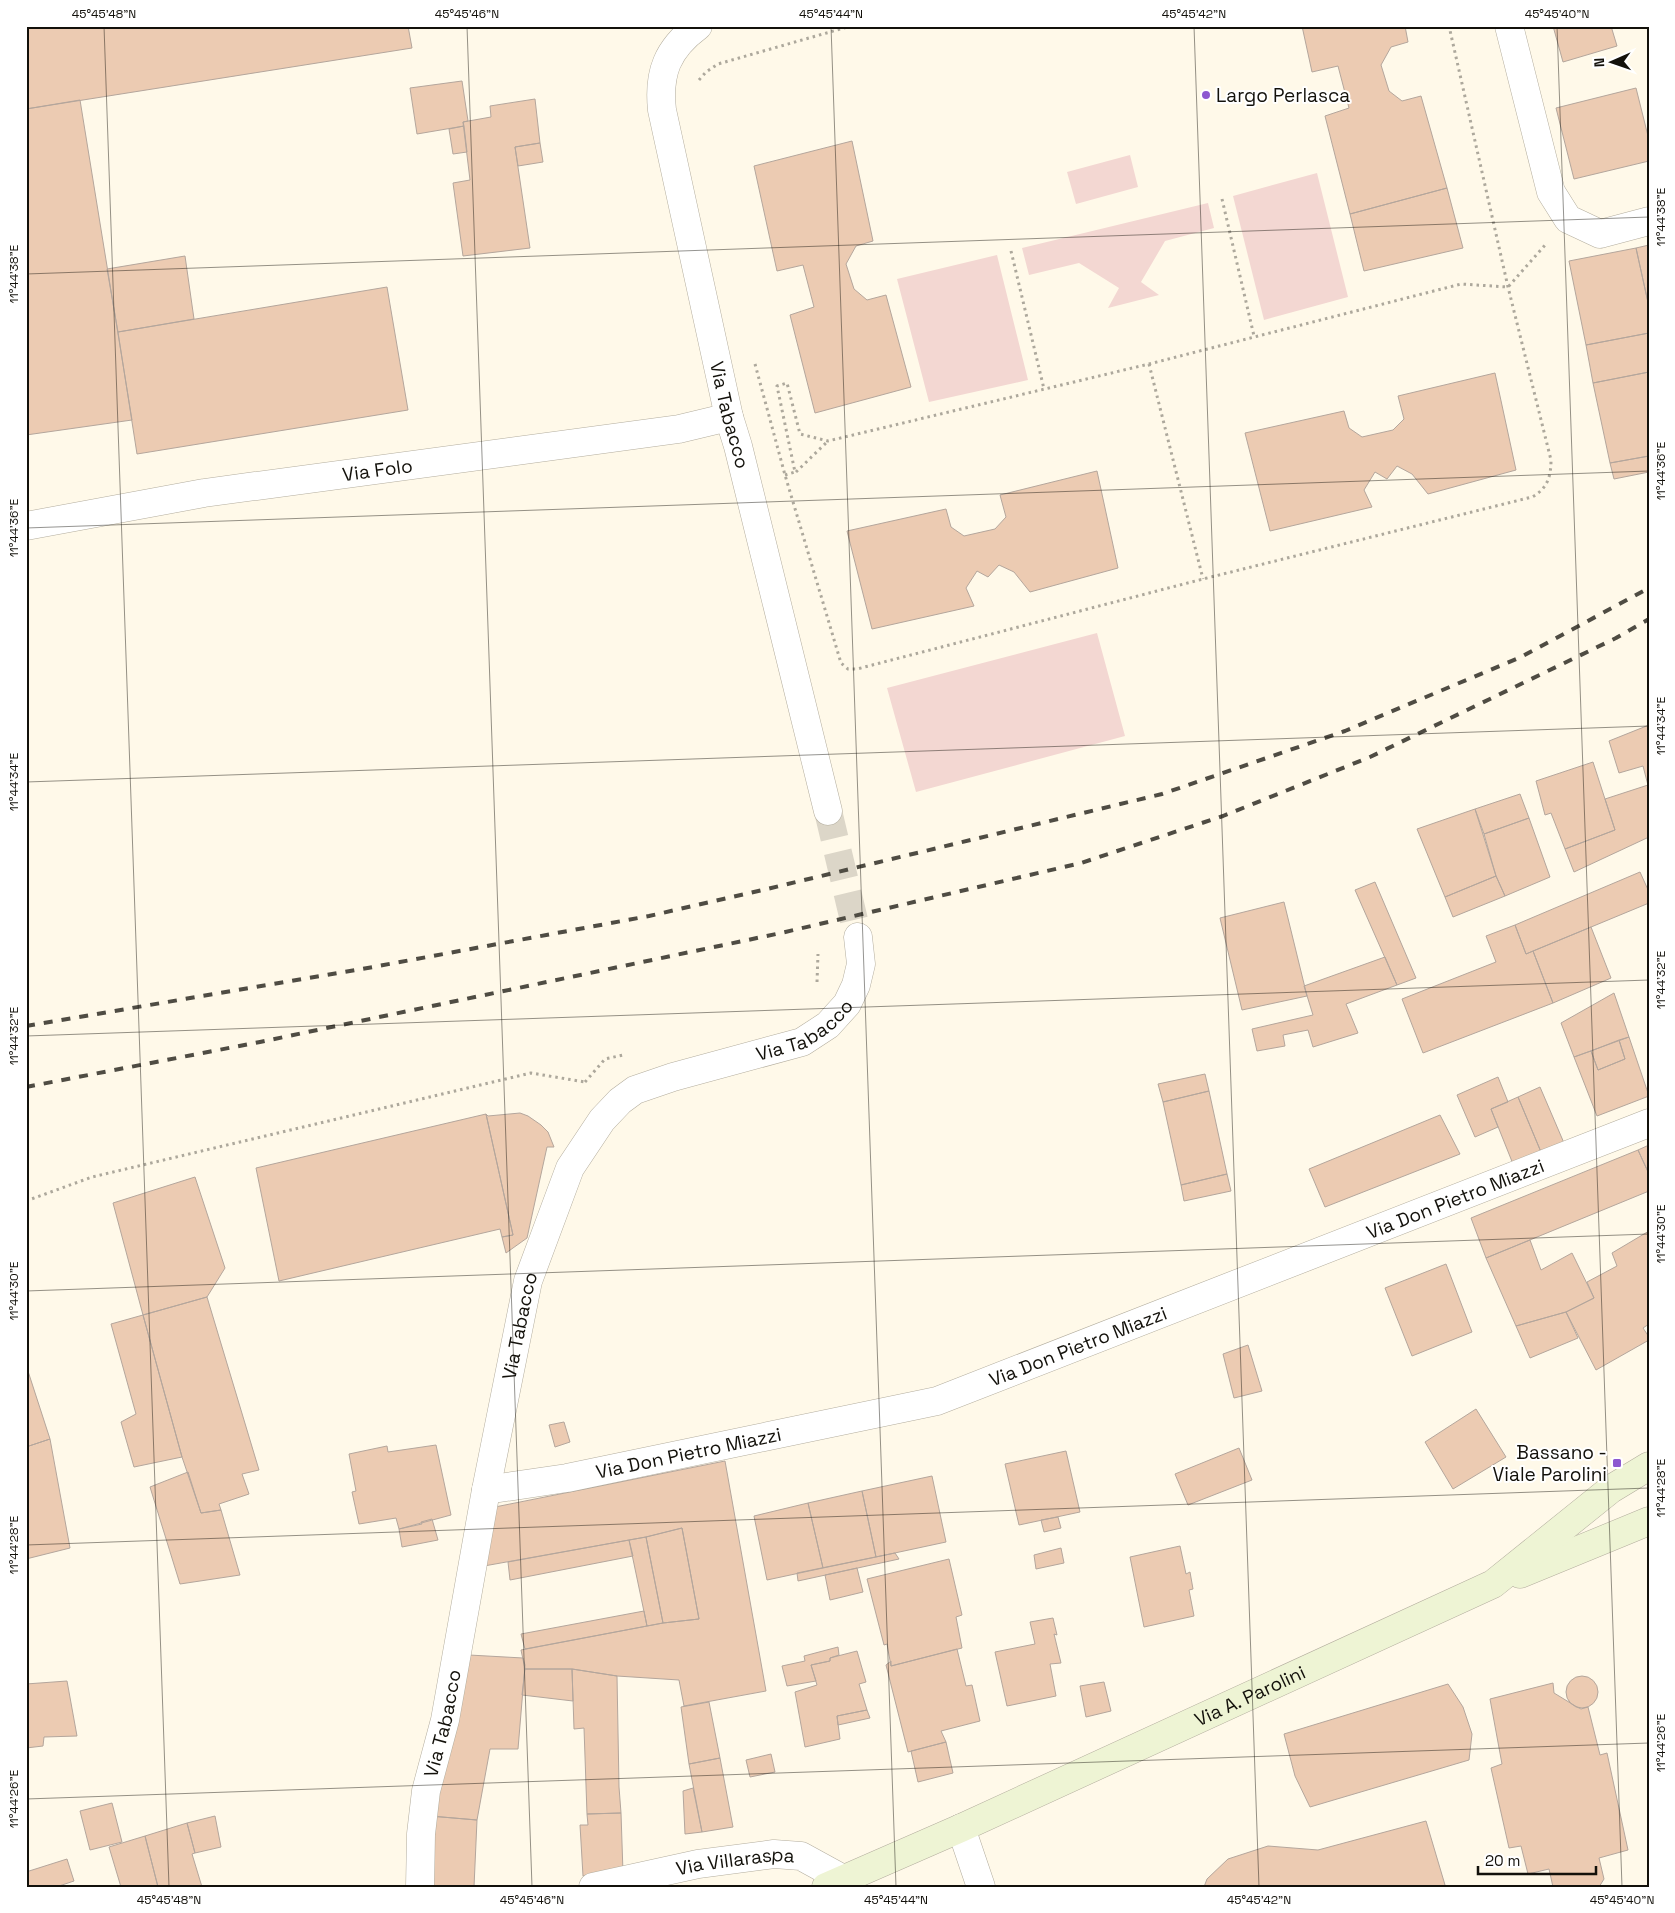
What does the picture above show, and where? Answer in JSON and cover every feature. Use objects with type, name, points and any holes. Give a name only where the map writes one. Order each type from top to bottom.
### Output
[{"type":"main road","name":"Via A. Parolini","points":[[835,1883],[961,1828],[1493,1584],[1611,1489],[1649,1466]]},
{"type":"main road","points":[[1493,1584],[1649,1521]]},
{"type":"street","name":"Via Tabacco","points":[[698,26],[687,34],[673,50],[663,71],[660,93],[662,110],[729,418],[738,446],[828,811]]},
{"type":"street","points":[[1509,26],[1551,192],[1568,219],[1600,234],[1649,221]]},
{"type":"street","name":"Via Folo","points":[[26,526],[204,492],[679,429],[729,418]]},
{"type":"street","name":"Via Tabacco","points":[[420,1887],[421,1834],[426,1791],[445,1720],[486,1490],[528,1281],[570,1168],[602,1120],[620,1101],[634,1090],[673,1077],[802,1042],[828,1025],[847,1004],[856,985],[861,964],[858,937]]},
{"type":"street","name":"Via Don Pietro Miazzi","points":[[486,1490],[567,1478],[937,1401],[1649,1123]]},
{"type":"street","points":[[961,1828],[981,1887]]},
{"type":"street","name":"Via Villaraspa","points":[[593,1887],[698,1864],[774,1854],[800,1856],[835,1883]]},
{"type":"path","points":[[696,85],[706,72],[718,64],[851,26]]},
{"type":"path","points":[[755,361],[785,476],[841,663],[848,669],[857,669],[1522,499],[1542,492],[1551,472],[1551,460],[1508,287],[1449,26]]},
{"type":"path","points":[[1222,199],[1254,336]]},
{"type":"path","points":[[1508,287],[1568,219]]},
{"type":"path","points":[[1011,251],[1044,389]]},
{"type":"path","points":[[795,472],[777,386],[787,383],[800,434],[828,441],[1149,364],[1461,284],[1508,287]]},
{"type":"path","points":[[1149,364],[1203,580]]},
{"type":"path","points":[[785,476],[795,472],[828,441]]},
{"type":"path","points":[[813,988],[818,980],[818,954]]},
{"type":"path","points":[[26,1201],[92,1177],[531,1073],[585,1082]]},
{"type":"shaded area","points":[[1130,155],[1138,187],[1076,204],[1067,172]]},
{"type":"shaded area","points":[[1317,173],[1348,297],[1264,320],[1233,196]]},
{"type":"shaded area","points":[[1208,203],[1214,228],[1165,241],[1141,282],[1159,295],[1108,308],[1119,288],[1079,263],[1029,275],[1022,248]]},
{"type":"shaded area","points":[[997,255],[1028,380],[929,402],[897,279]]},
{"type":"shaded area","points":[[1097,633],[1125,736],[916,792],[887,688]]},
{"type":"building","points":[[26,26],[408,26],[412,48],[26,109]]},
{"type":"building","points":[[1302,26],[1405,26],[1408,42],[1391,47],[1381,65],[1389,91],[1402,101],[1421,96],[1447,188],[1350,214],[1325,116],[1349,108],[1338,66],[1312,72]]},
{"type":"building","points":[[1553,26],[1611,26],[1617,46],[1563,62]]},
{"type":"building","points":[[462,81],[468,121],[463,122],[464,126],[417,134],[410,88]]},
{"type":"building","points":[[1636,88],[1649,140],[1649,161],[1574,179],[1556,108]]},
{"type":"building","points":[[535,99],[540,143],[515,147],[530,248],[463,256],[453,183],[470,180],[463,122],[491,117],[490,106]]},
{"type":"building","points":[[80,100],[132,420],[26,435],[26,109]]},
{"type":"building","points":[[464,126],[467,152],[453,154],[449,129]]},
{"type":"building","points":[[852,141],[873,241],[856,246],[846,264],[854,289],[867,300],[886,295],[911,387],[815,413],[790,315],[814,307],[803,265],[777,271],[754,166]]},
{"type":"building","points":[[540,143],[543,162],[518,166],[515,147]]},
{"type":"building","points":[[1447,188],[1463,248],[1364,271],[1350,214]]},
{"type":"building","points":[[1649,245],[1649,307],[1636,248]]},
{"type":"building","points":[[1636,248],[1649,307],[1649,333],[1586,345],[1569,261]]},
{"type":"building","points":[[185,256],[194,319],[118,332],[107,269]]},
{"type":"building","points":[[387,287],[408,410],[137,454],[118,332]]},
{"type":"building","points":[[1649,333],[1649,372],[1593,383],[1586,345]]},
{"type":"building","points":[[1649,372],[1649,456],[1610,463],[1593,383]]},
{"type":"building","points":[[1495,373],[1516,470],[1428,494],[1412,474],[1397,466],[1387,479],[1375,472],[1364,490],[1372,507],[1270,531],[1245,433],[1344,411],[1349,428],[1362,437],[1393,430],[1404,419],[1398,396]]},
{"type":"building","points":[[1649,456],[1649,472],[1614,479],[1610,463]]},
{"type":"building","points":[[1097,471],[1118,568],[1030,592],[1014,572],[999,565],[988,577],[977,571],[966,588],[974,606],[872,629],[847,531],[946,509],[951,527],[964,536],[995,529],[1006,517],[1000,495]]},
{"type":"building","points":[[1649,725],[1649,789],[1643,766],[1619,773],[1609,741]]},
{"type":"building","points":[[1593,762],[1615,830],[1565,849],[1551,813],[1545,815],[1536,781]]},
{"type":"building","points":[[1648,785],[1649,837],[1574,872],[1565,849],[1615,830],[1605,799]]},
{"type":"building","points":[[1520,794],[1529,818],[1484,834],[1475,809]]},
{"type":"building","points":[[1475,809],[1496,876],[1445,897],[1417,829]]},
{"type":"building","points":[[1529,818],[1550,877],[1505,896],[1496,876],[1484,834]]},
{"type":"building","points":[[1640,872],[1649,892],[1649,903],[1526,954],[1515,925]]},
{"type":"building","points":[[1496,876],[1505,896],[1453,917],[1445,897]]},
{"type":"building","points":[[1375,882],[1416,978],[1397,985],[1355,890]]},
{"type":"building","points":[[1284,902],[1307,996],[1242,1010],[1220,918]]},
{"type":"building","points":[[1515,925],[1526,954],[1533,951],[1553,1003],[1423,1053],[1402,999],[1496,962],[1486,936]]},
{"type":"building","points":[[1591,927],[1611,978],[1553,1003],[1533,951]]},
{"type":"building","points":[[1385,957],[1397,985],[1346,1004],[1358,1033],[1313,1047],[1308,1030],[1283,1035],[1285,1046],[1257,1051],[1252,1029],[1313,1015],[1304,986]]},
{"type":"building","points":[[1614,993],[1629,1037],[1574,1057],[1561,1023]]},
{"type":"building","points":[[1629,1037],[1649,1096],[1597,1116],[1574,1057],[1591,1051],[1598,1070],[1625,1059],[1619,1040]]},
{"type":"building","points":[[1619,1040],[1625,1059],[1598,1070],[1591,1051]]},
{"type":"building","points":[[1205,1074],[1209,1091],[1163,1102],[1158,1084]]},
{"type":"building","points":[[1498,1077],[1508,1102],[1491,1109],[1498,1127],[1475,1137],[1457,1095]]},
{"type":"building","points":[[1540,1087],[1564,1143],[1541,1152],[1518,1097]]},
{"type":"building","points":[[1209,1091],[1227,1174],[1181,1185],[1163,1102]]},
{"type":"building","points":[[1518,1097],[1541,1152],[1513,1164],[1491,1109]]},
{"type":"building","points":[[520,1113],[528,1116],[548,1132],[554,1147],[547,1147],[527,1238],[506,1253],[502,1237],[513,1235],[486,1114],[488,1116]]},
{"type":"building","points":[[486,1114],[513,1235],[502,1237],[500,1229],[279,1281],[256,1168]]},
{"type":"building","points":[[1440,1115],[1460,1154],[1325,1207],[1309,1169]]},
{"type":"building","points":[[1649,1145],[1649,1174],[1638,1150]]},
{"type":"building","points":[[1638,1150],[1649,1174],[1649,1191],[1486,1258],[1471,1218]]},
{"type":"building","points":[[1227,1174],[1231,1191],[1184,1201],[1181,1185]]},
{"type":"building","points":[[195,1177],[225,1268],[207,1297],[143,1315],[113,1203]]},
{"type":"building","points":[[1649,1231],[1649,1324],[1643,1328],[1649,1340],[1596,1370],[1566,1312],[1594,1298],[1587,1282],[1617,1266],[1612,1253]]},
{"type":"building","points":[[1530,1240],[1541,1270],[1572,1253],[1594,1298],[1566,1312],[1516,1326],[1486,1258]]},
{"type":"building","points":[[1446,1264],[1472,1332],[1412,1356],[1385,1288]]},
{"type":"building","points":[[207,1297],[259,1470],[242,1474],[249,1494],[219,1504],[221,1510],[201,1513],[182,1457],[143,1315]]},
{"type":"building","points":[[1566,1312],[1578,1338],[1530,1358],[1516,1326]]},
{"type":"building","points":[[143,1315],[182,1457],[134,1467],[121,1422],[136,1414],[111,1324]]},
{"type":"building","points":[[1248,1345],[1262,1391],[1234,1398],[1223,1354]]},
{"type":"building","points":[[26,1365],[50,1439],[26,1447]]},
{"type":"building","points":[[1476,1409],[1506,1457],[1453,1489],[1425,1442]]},
{"type":"building","points":[[564,1422],[570,1442],[555,1447],[549,1425]]},
{"type":"building","points":[[50,1439],[70,1548],[26,1559],[26,1447]]},
{"type":"building","points":[[436,1445],[451,1515],[399,1529],[396,1518],[359,1524],[352,1492],[356,1491],[349,1454],[387,1446],[388,1452]]},
{"type":"building","points":[[1239,1448],[1252,1480],[1188,1505],[1175,1474]]},
{"type":"building","points":[[1066,1451],[1080,1512],[1019,1525],[1005,1464]]},
{"type":"building","points":[[725,1461],[766,1691],[684,1706],[679,1680],[617,1676],[572,1669],[525,1669],[521,1650],[663,1623],[699,1619],[682,1528],[646,1537],[484,1566],[495,1507]]},
{"type":"building","points":[[188,1472],[201,1513],[221,1510],[240,1575],[180,1584],[150,1487]]},
{"type":"building","points":[[932,1476],[946,1542],[876,1557],[862,1491]]},
{"type":"building","points":[[862,1491],[876,1557],[823,1568],[808,1503]]},
{"type":"building","points":[[808,1503],[823,1568],[767,1580],[754,1516]]},
{"type":"building","points":[[1058,1517],[1061,1528],[1044,1532],[1041,1520]]},
{"type":"building","points":[[432,1519],[438,1540],[402,1547],[399,1529],[422,1524],[421,1522]]},
{"type":"building","points":[[682,1528],[699,1619],[663,1623],[646,1537]]},
{"type":"building","points":[[646,1537],[663,1623],[647,1626],[629,1540]]},
{"type":"building","points":[[629,1540],[633,1556],[510,1580],[508,1562]]},
{"type":"building","points":[[1180,1546],[1186,1574],[1190,1572],[1193,1589],[1189,1590],[1194,1616],[1144,1627],[1130,1557]]},
{"type":"building","points":[[1061,1548],[1064,1563],[1036,1569],[1034,1555]]},
{"type":"building","points":[[895,1553],[899,1559],[798,1581],[797,1573]]},
{"type":"building","points":[[949,1559],[962,1615],[956,1617],[962,1648],[891,1666],[887,1644],[884,1645],[867,1579]]},
{"type":"building","points":[[857,1568],[863,1592],[830,1600],[825,1575]]},
{"type":"building","points":[[644,1611],[647,1626],[525,1649],[521,1634]]},
{"type":"building","points":[[1053,1618],[1057,1635],[1054,1634],[1061,1663],[1050,1664],[1056,1696],[1007,1706],[995,1652],[1035,1644],[1030,1622]]},
{"type":"building","points":[[838,1647],[839,1655],[830,1658],[830,1661],[811,1665],[816,1681],[787,1686],[782,1666],[805,1661],[804,1656]]},
{"type":"building","points":[[957,1649],[966,1686],[972,1685],[980,1721],[941,1731],[946,1742],[908,1752],[886,1665],[891,1661],[891,1666]]},
{"type":"building","points":[[857,1651],[866,1682],[859,1684],[867,1710],[837,1716],[840,1739],[805,1747],[795,1692],[817,1685],[811,1665],[830,1661],[830,1658]]},
{"type":"building","points":[[469,1655],[523,1658],[525,1665],[518,1749],[490,1749],[477,1820],[430,1816]]},
{"type":"building","points":[[525,1669],[572,1669],[573,1701],[522,1695]]},
{"type":"building","points":[[572,1669],[617,1676],[621,1813],[587,1814],[584,1728],[574,1729]]},
{"type":"building","points":[[1582,1676],[1593,1681],[1598,1692],[1593,1703],[1582,1708],[1571,1703],[1566,1692],[1571,1681]]},
{"type":"building","points":[[67,1681],[77,1736],[44,1737],[43,1746],[26,1748],[26,1684]]},
{"type":"building","points":[[1104,1682],[1111,1711],[1086,1717],[1080,1686]]},
{"type":"building","points":[[1553,1683],[1554,1693],[1581,1709],[1588,1707],[1600,1755],[1607,1753],[1628,1850],[1599,1858],[1604,1879],[1599,1887],[1553,1887],[1549,1869],[1528,1874],[1521,1846],[1509,1848],[1491,1768],[1502,1764],[1490,1699]]},
{"type":"building","points":[[1448,1684],[1463,1707],[1472,1734],[1469,1760],[1310,1807],[1295,1776],[1284,1734]]},
{"type":"building","points":[[709,1702],[720,1758],[689,1764],[681,1707]]},
{"type":"building","points":[[867,1710],[870,1718],[838,1725],[837,1716]]},
{"type":"building","points":[[946,1742],[953,1773],[918,1782],[911,1751]]},
{"type":"building","points":[[771,1754],[775,1772],[750,1777],[746,1760]]},
{"type":"building","points":[[720,1758],[733,1827],[702,1832],[689,1764]]},
{"type":"building","points":[[693,1788],[702,1832],[685,1834],[683,1791]]},
{"type":"building","points":[[112,1803],[122,1842],[90,1850],[80,1811]]},
{"type":"building","points":[[621,1813],[623,1873],[583,1876],[580,1825],[588,1825],[587,1814]]},
{"type":"building","points":[[215,1816],[221,1847],[195,1853],[187,1823]]},
{"type":"building","points":[[430,1816],[477,1820],[474,1887],[427,1887]]},
{"type":"building","points":[[1426,1821],[1445,1885],[1439,1887],[1204,1887],[1207,1879],[1228,1859],[1268,1846],[1318,1850]]},
{"type":"building","points":[[187,1823],[195,1853],[192,1854],[202,1887],[158,1887],[145,1836]]},
{"type":"building","points":[[145,1836],[158,1887],[121,1887],[109,1847]]},
{"type":"building","points":[[67,1859],[74,1881],[56,1887],[26,1887],[26,1872]]},
{"type":"tunnel","points":[[828,811],[858,937]]},
{"type":"railway","points":[[26,1026],[373,967],[649,916],[1162,794],[1345,731],[1521,657],[1649,588]]},
{"type":"railway","points":[[26,1087],[260,1042],[781,933],[1081,863],[1223,816],[1370,757],[1616,638],[1649,619]]},
{"type":"place","name":"Largo Perlasca","points":[[1206,95]]},
{"type":"place","name":"Bassano - Viale Parolini","points":[[1617,1463]]}]
